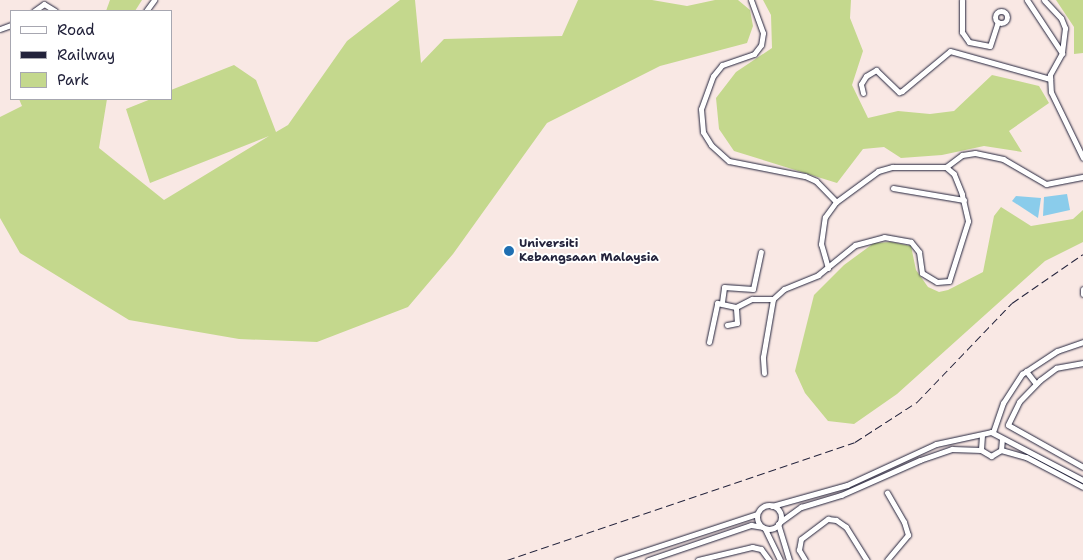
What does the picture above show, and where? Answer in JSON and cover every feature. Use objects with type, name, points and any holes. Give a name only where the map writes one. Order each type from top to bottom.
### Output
[{"type":"street","points":[[751,0],[763,33],[761,45],[754,54],[722,65],[712,76],[701,109],[703,132],[711,145],[729,160],[805,176],[816,181],[836,202]]},
{"type":"street","points":[[962,0],[961,27],[968,42],[990,46],[998,22]]},
{"type":"street","points":[[1027,0],[1062,53]]},
{"type":"street","points":[[1044,0],[1061,18],[1065,28],[1062,53],[1050,79],[1051,92],[1083,158]]},
{"type":"street","points":[[35,10],[46,2]]},
{"type":"street","points":[[863,92],[861,84],[866,76],[876,70],[901,92],[950,50],[1050,79]]},
{"type":"street","points":[[828,268],[821,244],[822,229],[830,209],[836,202],[878,171],[892,167],[946,167],[962,155],[975,153],[1003,159],[1046,184],[1083,177]]},
{"type":"street","points":[[764,373],[763,357],[773,299],[784,289],[828,268],[855,245],[874,239],[894,238],[916,246],[925,276],[947,282],[967,227],[964,200],[954,174],[946,167]]},
{"type":"street","points":[[894,188],[964,200]]},
{"type":"street","points":[[722,302],[724,287],[753,289],[761,252]]},
{"type":"street","points":[[1083,288],[1083,294]]},
{"type":"street","points":[[709,342],[715,305],[722,302],[736,307],[752,299],[773,299]]},
{"type":"street","points":[[726,325],[736,323],[736,307]]},
{"type":"street","points":[[993,432],[1002,403],[1026,372],[1058,351],[1083,342]]},
{"type":"street","points":[[1083,363],[1056,368],[1036,384],[1019,402],[1008,424],[1083,467]]},
{"type":"street","points":[[1026,372],[1036,384]]},
{"type":"street","points":[[617,560],[757,514],[762,508],[847,485],[936,444],[982,436],[993,432]]},
{"type":"street","points":[[993,432],[1002,439],[1059,466],[1083,480]]},
{"type":"street","points":[[981,450],[982,436]]},
{"type":"street","points":[[1001,450],[1002,439]]},
{"type":"street","points":[[648,560],[751,525],[763,528],[779,523],[801,507],[840,496],[920,460],[952,449],[981,450],[991,456],[1001,450],[1026,457],[1083,487]]},
{"type":"street","points":[[1059,466],[1064,457]]},
{"type":"street","points":[[887,493],[904,522],[908,535],[887,560]]},
{"type":"street","points":[[772,506],[779,512],[779,523],[789,560]]},
{"type":"street","points":[[757,514],[780,560]]},
{"type":"street","points":[[805,560],[799,544],[822,521],[836,520],[846,527],[867,560]]},
{"type":"street","points":[[698,560],[752,547],[760,549],[769,560]]},
{"type":"green space","points":[[110,0],[142,0],[136,10],[106,10]]},
{"type":"green space","points":[[400,0],[415,0],[421,63],[444,39],[562,36],[578,0],[652,0],[687,6],[715,0],[738,0],[750,10],[753,26],[747,43],[660,66],[547,123],[453,254],[408,307],[317,342],[239,339],[129,320],[20,253],[0,218],[0,117],[22,106],[19,100],[107,100],[99,148],[164,200],[269,136],[150,183],[126,109],[148,100],[172,100],[172,90],[234,65],[256,80],[276,132],[288,125],[347,41]]},
{"type":"green space","points":[[763,0],[851,0],[850,18],[863,51],[852,85],[868,118],[898,111],[930,114],[954,111],[992,75],[1039,86],[1049,103],[1009,131],[1022,152],[984,146],[942,155],[901,158],[884,147],[863,149],[837,183],[734,151],[719,129],[716,98],[736,72],[772,48],[771,15]]},
{"type":"green space","points":[[1056,0],[1083,0],[1083,53],[1074,54],[1074,27]]},
{"type":"green space","points":[[1001,207],[1031,226],[1073,219],[1083,210],[1083,242],[1045,261],[897,394],[854,424],[828,421],[805,393],[795,371],[814,295],[844,265],[874,243],[891,242],[911,246],[916,270],[928,287],[939,292],[948,290],[983,272],[994,216]]},
{"type":"water","points":[[1067,194],[1070,210],[1043,216],[1044,197]]},
{"type":"water","points":[[1016,196],[1041,198],[1038,218],[1012,201]]},
{"type":"railway","points":[[507,560],[855,442],[917,402],[1012,303],[1083,254]]},
{"type":"place","name":"Universiti Kebangsaan Malaysia","points":[[509,251]]}]
